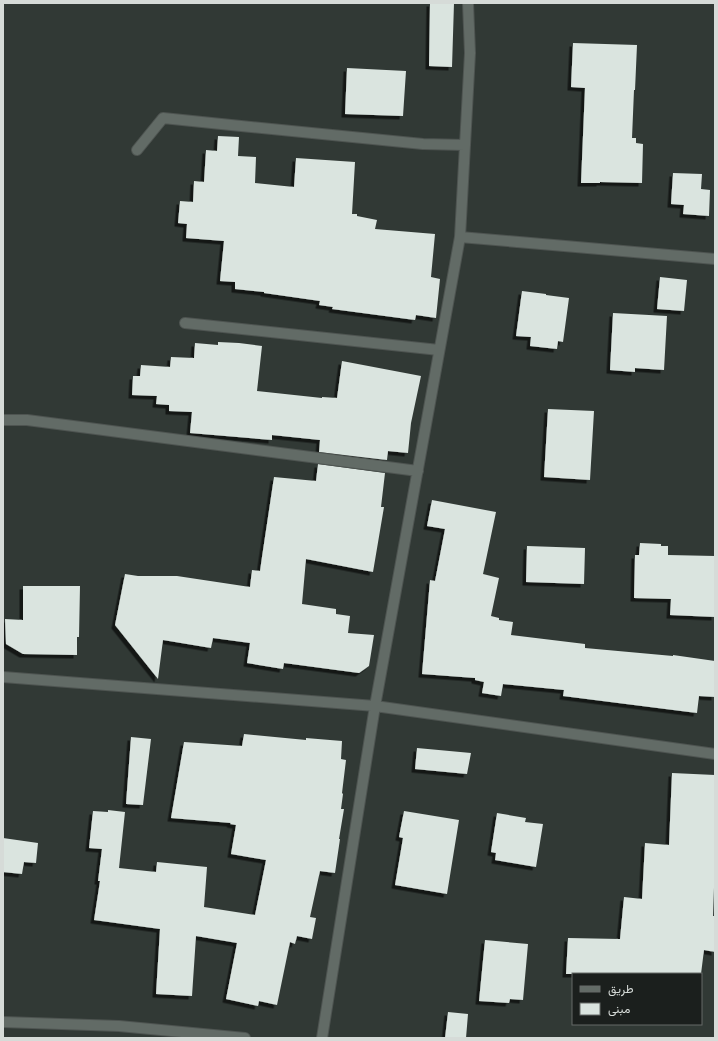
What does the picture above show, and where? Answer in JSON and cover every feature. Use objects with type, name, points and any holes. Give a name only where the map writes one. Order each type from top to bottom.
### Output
[{"type":"street","points":[[322,1038],[375,706],[460,237],[470,53],[468,3]]},
{"type":"street","points":[[137,150],[163,118],[423,144],[465,145]]},
{"type":"street","points":[[460,237],[715,259]]},
{"type":"street","points":[[185,323],[439,350]]},
{"type":"street","points":[[3,420],[28,420],[418,471]]},
{"type":"street","points":[[3,677],[375,706],[715,754]]},
{"type":"street","points":[[3,1022],[119,1026],[245,1038]]},
{"type":"building","points":[[430,3],[454,3],[452,67],[429,66]]},
{"type":"building","points":[[573,43],[637,45],[632,138],[636,138],[636,143],[643,144],[642,183],[581,183],[585,88],[571,87]]},
{"type":"building","points":[[347,68],[406,71],[403,116],[345,114]]},
{"type":"building","points":[[218,136],[239,137],[238,156],[256,157],[255,183],[294,187],[296,158],[355,162],[352,214],[377,220],[375,229],[435,234],[431,277],[440,279],[436,318],[416,315],[415,320],[332,309],[333,307],[319,305],[320,301],[235,289],[235,282],[220,281],[224,241],[186,238],[187,224],[178,223],[180,201],[193,202],[194,181],[204,182],[206,150],[217,151]]},
{"type":"building","points":[[673,173],[702,174],[701,189],[710,190],[709,216],[683,214],[684,205],[671,204]]},
{"type":"building","points":[[660,277],[687,280],[684,311],[657,309]]},
{"type":"building","points":[[522,291],[569,298],[563,342],[558,341],[557,349],[530,346],[531,337],[516,336]]},
{"type":"building","points":[[613,313],[667,316],[664,370],[635,368],[635,372],[610,370]]},
{"type":"building","points":[[218,342],[262,346],[257,391],[322,398],[337,398],[342,361],[421,376],[411,423],[408,453],[388,451],[387,460],[319,452],[320,440],[272,435],[272,440],[190,433],[192,412],[169,411],[169,405],[156,404],[157,396],[132,395],[133,376],[140,376],[141,365],[170,367],[171,357],[194,358],[195,343],[218,345]]},
{"type":"building","points":[[548,409],[594,411],[590,480],[544,477]]},
{"type":"building","points":[[318,464],[385,473],[381,507],[384,507],[373,572],[306,559],[302,604],[336,609],[336,614],[350,616],[348,633],[374,635],[369,666],[359,673],[284,663],[283,669],[247,663],[250,643],[213,638],[211,648],[163,640],[158,679],[115,625],[125,574],[138,576],[177,576],[250,587],[252,570],[260,571],[274,477],[316,481]]},
{"type":"building","points":[[432,500],[496,512],[483,574],[499,578],[491,616],[499,618],[499,620],[513,622],[511,635],[585,644],[585,648],[673,655],[715,661],[715,697],[699,696],[697,713],[563,696],[564,690],[503,684],[501,696],[482,693],[484,682],[475,680],[475,678],[422,674],[430,580],[435,581],[445,529],[427,526]]},
{"type":"building","points":[[640,543],[661,544],[661,546],[668,546],[668,555],[715,556],[715,617],[670,615],[671,599],[634,598],[635,555],[639,555]]},
{"type":"building","points":[[527,546],[585,548],[584,584],[526,582]]},
{"type":"building","points":[[23,586],[80,586],[79,637],[77,637],[77,655],[23,654],[6,644],[5,619],[23,620]]},
{"type":"building","points":[[244,734],[306,740],[306,738],[342,741],[341,759],[346,760],[341,809],[344,809],[335,873],[320,871],[310,917],[316,918],[312,939],[297,936],[295,944],[290,942],[277,1005],[259,1001],[258,1006],[226,999],[237,943],[196,936],[192,996],[156,994],[160,929],[94,920],[100,881],[98,881],[102,849],[89,848],[93,811],[108,812],[108,810],[125,812],[119,868],[156,872],[157,862],[207,867],[204,907],[255,915],[266,860],[231,854],[236,825],[230,824],[231,823],[171,818],[184,742],[242,746]]},
{"type":"building","points":[[131,737],[151,739],[143,805],[126,804]]},
{"type":"building","points":[[417,748],[471,753],[467,774],[415,769]]},
{"type":"building","points":[[672,773],[715,775],[713,916],[715,916],[715,952],[704,950],[701,973],[566,974],[568,938],[620,939],[624,897],[642,899],[645,843],[669,845]]},
{"type":"building","points":[[404,811],[459,820],[447,894],[395,885],[403,838],[399,837]]},
{"type":"building","points":[[497,813],[526,818],[525,822],[543,824],[536,867],[495,860],[496,853],[491,852]]},
{"type":"building","points":[[3,838],[38,843],[36,863],[24,862],[22,874],[3,872]]},
{"type":"building","points":[[485,940],[528,944],[523,1000],[510,999],[509,1003],[479,1001]]},
{"type":"building","points":[[448,1012],[468,1014],[466,1038],[445,1038]]}]
